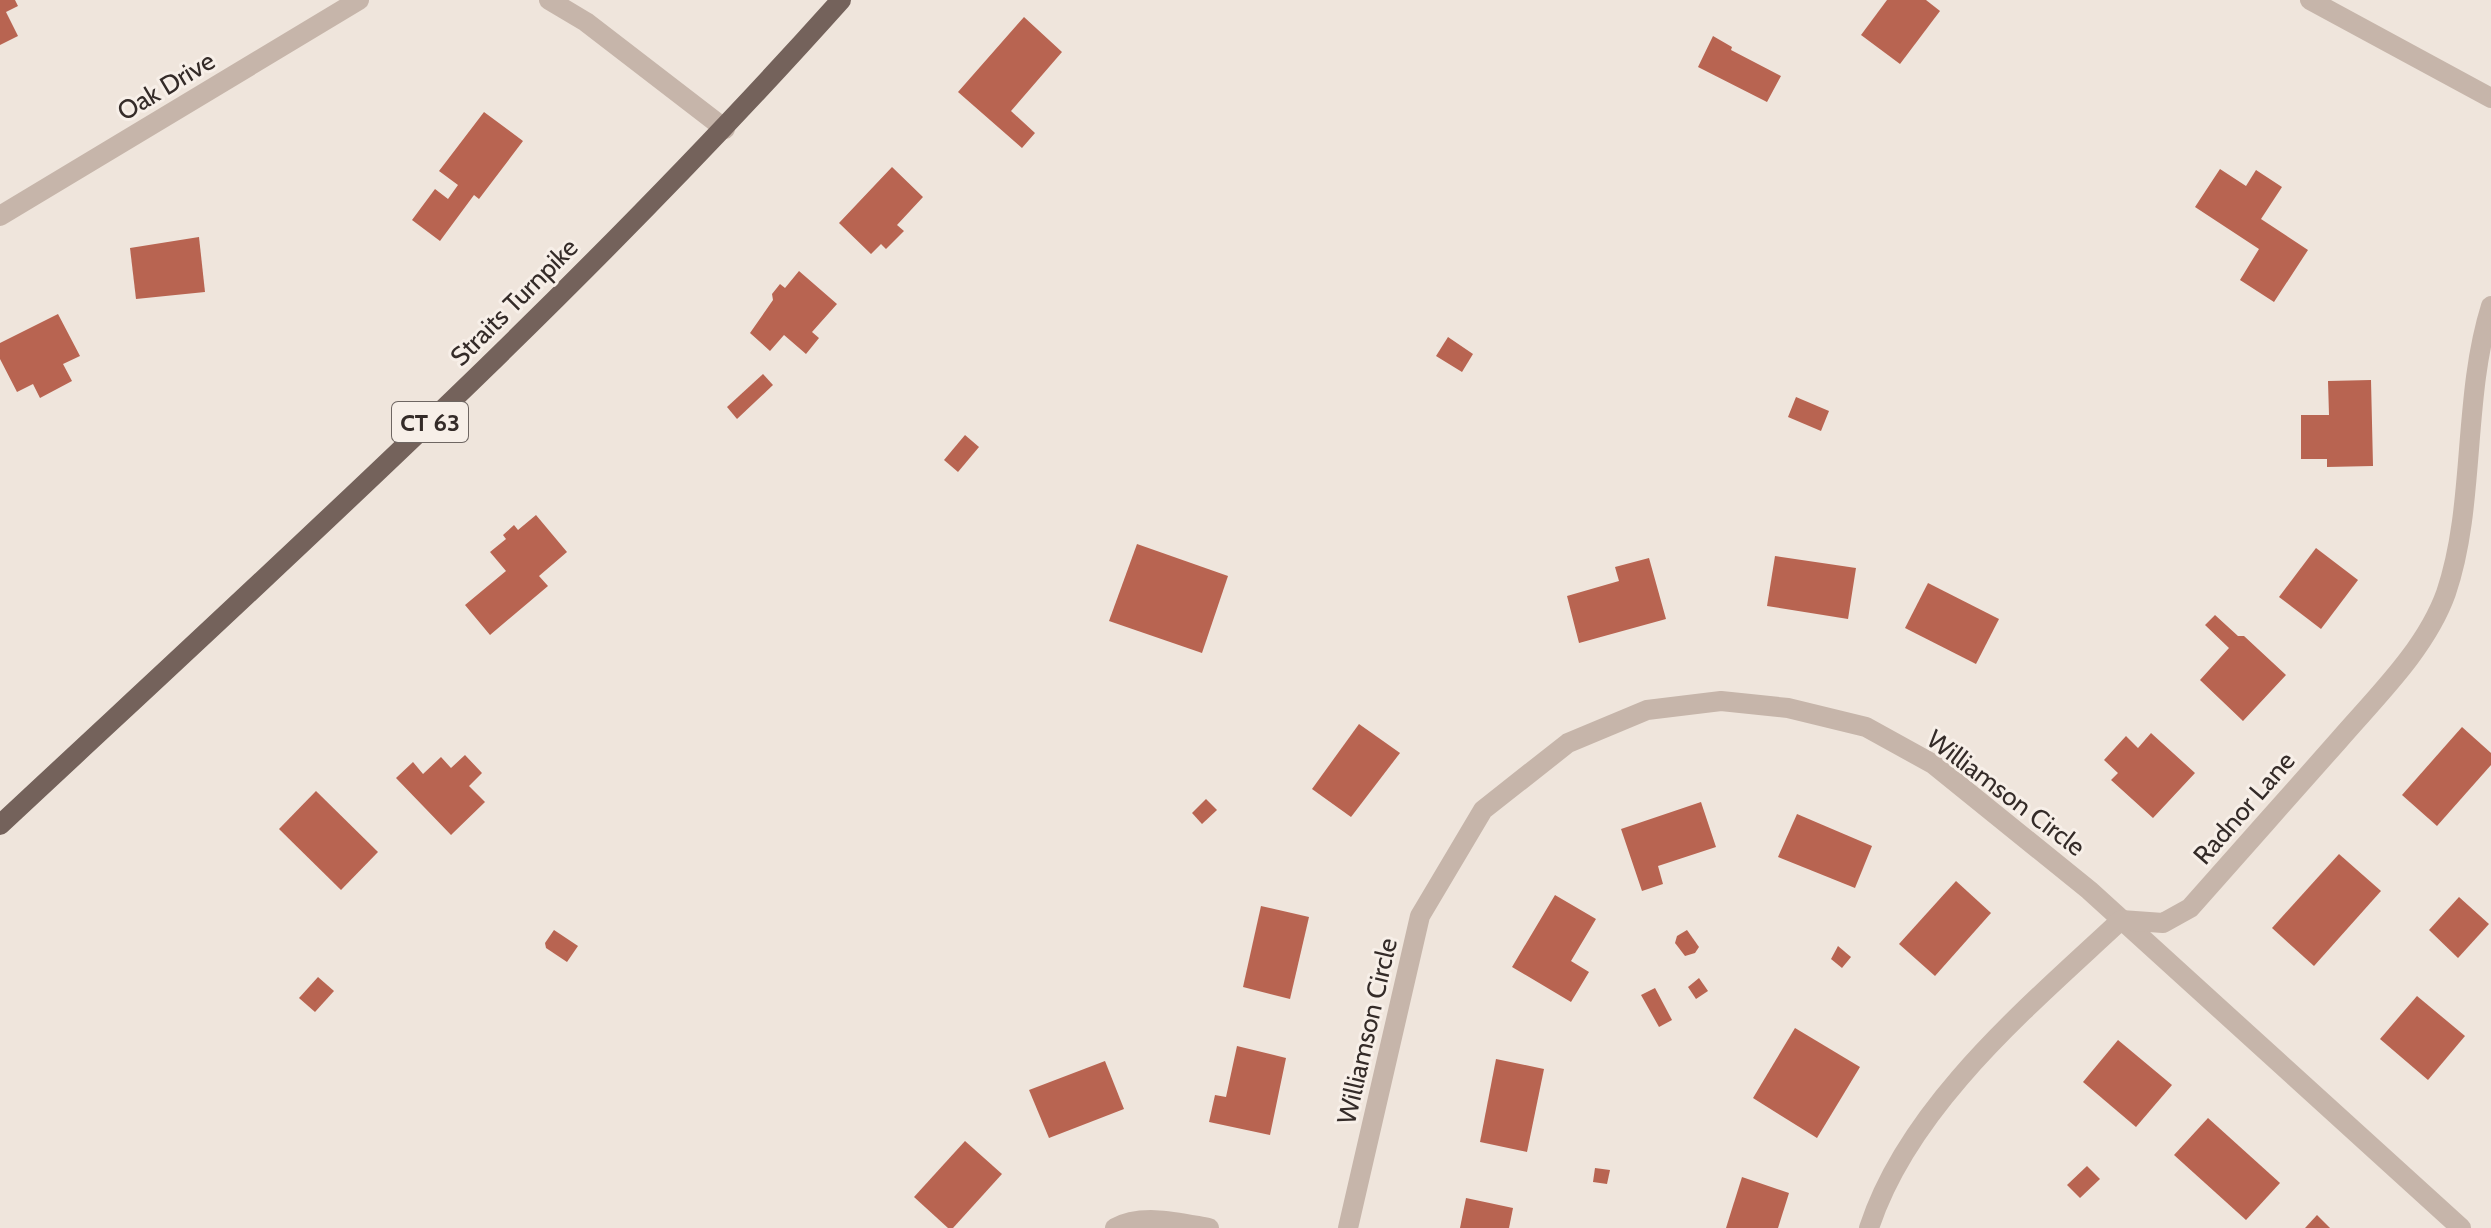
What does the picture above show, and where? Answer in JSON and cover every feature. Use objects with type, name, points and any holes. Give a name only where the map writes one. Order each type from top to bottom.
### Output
[{"type":"main road","name":"Straits Turnpike","points":[[0,825],[396,456],[725,129],[841,0]]},
{"type":"street","name":"Oak Drive","points":[[0,216],[359,0]]},
{"type":"street","points":[[549,0],[586,22],[725,129]]},
{"type":"street","points":[[2310,0],[2491,98]]},
{"type":"street","name":"Radnor Lane","points":[[2121,920],[2163,923],[2190,908],[2382,691],[2421,640],[2445,595],[2455,555],[2479,345],[2491,306]]},
{"type":"street","name":"Williamson Circle","points":[[1348,1228],[1420,916],[1483,810],[1568,743],[1647,710],[1721,701],[1788,708],[1866,727],[1933,764],[2121,920],[2461,1228]]},
{"type":"street","points":[[1869,1228],[1881,1191],[1943,1099],[2013,1021],[2121,920]]},
{"type":"street","points":[[1115,1228],[1164,1220],[1209,1228]]},
{"type":"building","points":[[0,0],[15,0],[18,6],[6,12],[18,36],[0,45]]},
{"type":"building","points":[[1887,0],[1926,0],[1940,11],[1900,64],[1861,35]]},
{"type":"building","points":[[1024,17],[1062,52],[1011,111],[1035,133],[1022,148],[958,92]]},
{"type":"building","points":[[1713,36],[1732,47],[1731,50],[1781,76],[1767,102],[1698,67]]},
{"type":"building","points":[[484,112],[523,141],[479,199],[474,195],[440,241],[412,220],[435,189],[448,199],[458,185],[439,171]]},
{"type":"building","points":[[892,167],[923,197],[897,225],[904,231],[886,249],[881,244],[871,254],[839,223]]},
{"type":"building","points":[[2220,169],[2246,186],[2256,170],[2282,187],[2261,219],[2308,250],[2274,302],[2240,280],[2259,249],[2195,207]]},
{"type":"building","points":[[199,237],[205,292],[136,299],[130,248]]},
{"type":"building","points":[[799,271],[837,304],[812,332],[819,338],[806,354],[784,335],[770,351],[750,333],[773,300],[772,294],[780,284],[785,288]]},
{"type":"building","points":[[58,314],[80,356],[63,364],[72,381],[40,398],[33,384],[17,392],[0,359],[0,343]]},
{"type":"building","points":[[1448,337],[1473,354],[1462,372],[1436,356]]},
{"type":"building","points":[[763,374],[773,385],[737,419],[727,407]]},
{"type":"building","points":[[2371,380],[2373,466],[2327,467],[2327,459],[2301,459],[2301,415],[2329,415],[2328,381]]},
{"type":"building","points":[[1796,397],[1829,411],[1821,431],[1788,417]]},
{"type":"building","points":[[965,435],[979,447],[958,472],[944,460]]},
{"type":"building","points":[[536,515],[567,552],[539,576],[548,586],[490,635],[465,605],[506,571],[490,552],[506,539],[503,535],[514,525],[518,530]]},
{"type":"building","points":[[1137,544],[1228,576],[1202,653],[1109,621]]},
{"type":"building","points":[[2316,548],[2358,580],[2321,629],[2279,597]]},
{"type":"building","points":[[1775,556],[1856,568],[1848,619],[1767,606]]},
{"type":"building","points":[[1649,558],[1666,619],[1579,643],[1567,596],[1619,581],[1615,567]]},
{"type":"building","points":[[1928,583],[1999,619],[1976,664],[1905,628]]},
{"type":"building","points":[[2215,615],[2238,636],[2244,636],[2286,675],[2243,721],[2200,680],[2229,648],[2205,625]]},
{"type":"building","points":[[1359,724],[1400,753],[1351,817],[1312,789]]},
{"type":"building","points":[[2462,727],[2491,753],[2491,765],[2437,826],[2402,795]]},
{"type":"building","points":[[2151,733],[2195,773],[2153,818],[2111,780],[2118,773],[2104,760],[2126,736],[2138,748]]},
{"type":"building","points":[[465,755],[482,773],[469,786],[485,802],[451,835],[396,778],[413,762],[423,774],[441,757],[451,768]]},
{"type":"building","points":[[316,791],[378,852],[341,890],[279,829]]},
{"type":"building","points":[[1206,799],[1217,810],[1202,824],[1192,813]]},
{"type":"building","points":[[1701,802],[1716,847],[1658,866],[1663,884],[1642,891],[1621,829]]},
{"type":"building","points":[[1797,814],[1872,846],[1855,888],[1778,857]]},
{"type":"building","points":[[2339,854],[2381,891],[2314,966],[2272,928]]},
{"type":"building","points":[[1956,881],[1991,913],[1935,976],[1899,944]]},
{"type":"building","points":[[1555,895],[1596,919],[1571,961],[1589,972],[1571,1002],[1512,967]]},
{"type":"building","points":[[2459,897],[2489,924],[2458,958],[2429,930]]},
{"type":"building","points":[[1261,906],[1309,917],[1290,999],[1243,987]]},
{"type":"building","points":[[554,930],[578,946],[567,962],[546,948],[545,943]]},
{"type":"building","points":[[1687,930],[1699,947],[1695,953],[1685,956],[1675,943],[1677,936]]},
{"type":"building","points":[[1838,946],[1851,957],[1842,968],[1831,959]]},
{"type":"building","points":[[318,977],[334,991],[315,1012],[299,998]]},
{"type":"building","points":[[1699,978],[1708,991],[1696,999],[1688,987]]},
{"type":"building","points":[[1655,988],[1672,1020],[1659,1027],[1641,995]]},
{"type":"building","points":[[2417,996],[2465,1036],[2428,1080],[2380,1039]]},
{"type":"building","points":[[1795,1028],[1860,1067],[1817,1138],[1753,1098]]},
{"type":"building","points":[[2118,1040],[2172,1085],[2136,1127],[2083,1082]]},
{"type":"building","points":[[1237,1046],[1286,1058],[1270,1135],[1209,1122],[1215,1095],[1226,1097]]},
{"type":"building","points":[[1496,1059],[1544,1069],[1527,1152],[1480,1142]]},
{"type":"building","points":[[1105,1061],[1124,1109],[1049,1138],[1029,1090]]},
{"type":"building","points":[[2208,1118],[2280,1183],[2246,1220],[2174,1155]]},
{"type":"building","points":[[965,1141],[1002,1174],[953,1228],[948,1228],[914,1197]]},
{"type":"building","points":[[2087,1166],[2100,1179],[2080,1198],[2067,1185]]},
{"type":"building","points":[[1595,1168],[1610,1170],[1607,1184],[1593,1182]]},
{"type":"building","points":[[1742,1177],[1789,1193],[1778,1228],[1726,1228]]},
{"type":"building","points":[[1466,1198],[1513,1208],[1509,1228],[1460,1228]]},
{"type":"building","points":[[2317,1215],[2330,1228],[2305,1228]]}]
